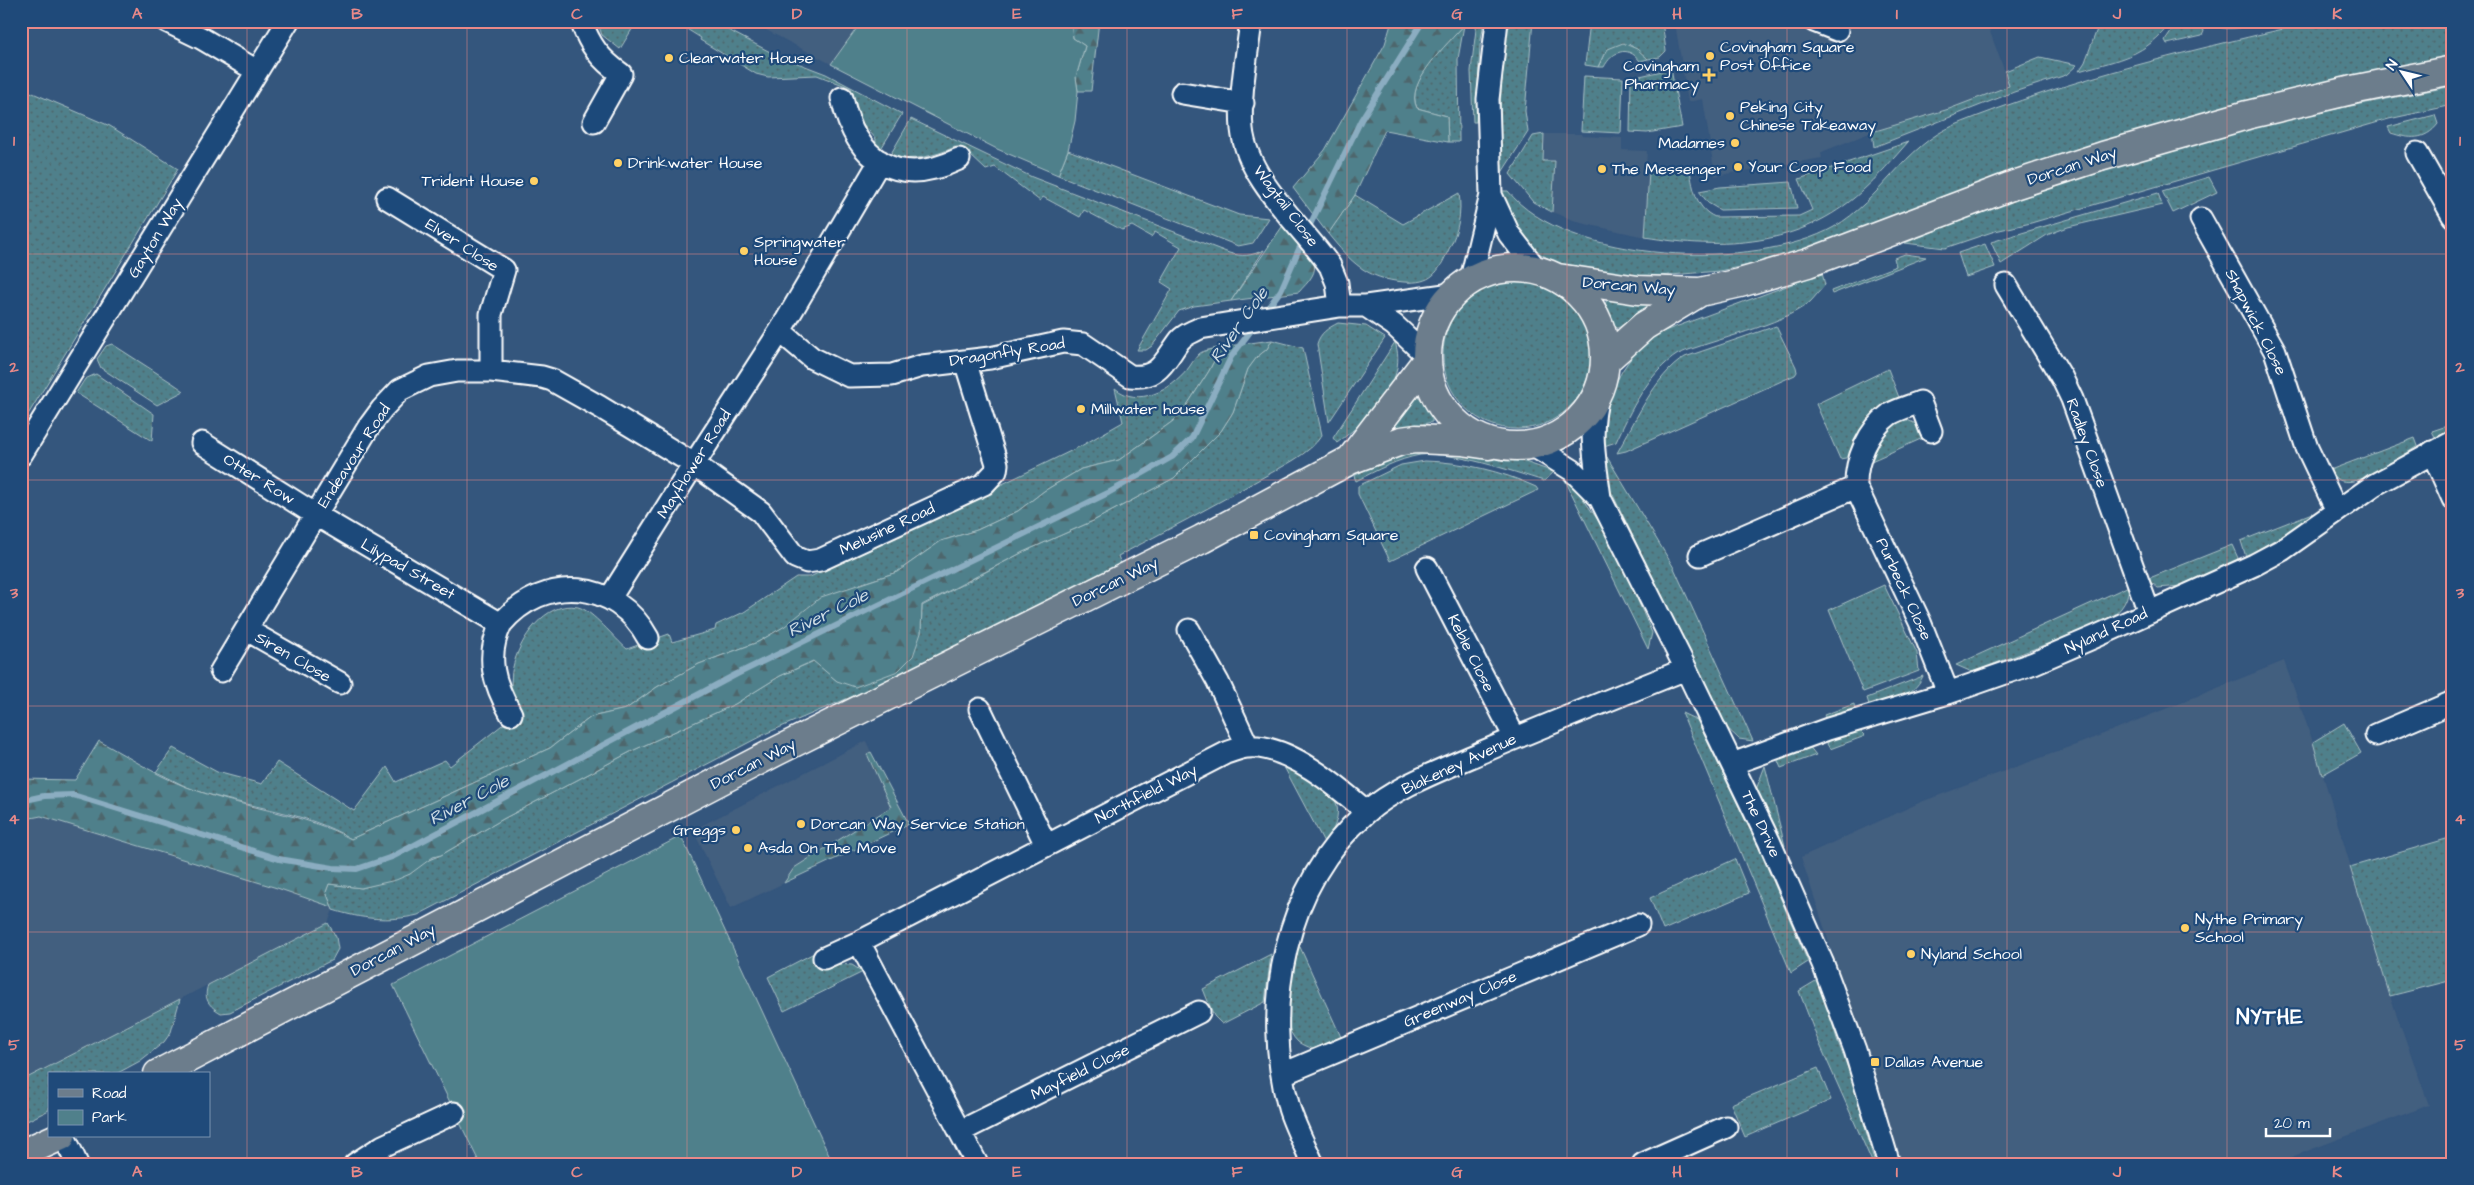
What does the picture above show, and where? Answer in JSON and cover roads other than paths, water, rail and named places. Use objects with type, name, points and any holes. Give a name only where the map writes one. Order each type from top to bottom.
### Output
[{"type":"main road","name":"Dorcan Way","points":[[1605,361],[1644,326],[1700,292],[1798,266],[2014,185],[2103,156],[2247,115],[2352,90],[2453,70]]},
{"type":"main road","points":[[1506,267],[1548,274],[1582,296],[1596,317],[1603,334],[1605,361],[1599,392],[1589,409],[1576,423],[1560,434],[1532,445],[1513,448],[1489,445],[1463,429],[1441,404],[1432,384],[1427,358],[1429,338],[1444,302],[1462,286],[1506,267]]},
{"type":"main road","name":"Dorcan Way","points":[[1548,274],[1629,289],[1700,292]]},
{"type":"main road","name":"Dorcan Way","points":[[1350,460],[1427,358]]},
{"type":"main road","name":"Dorcan Way","points":[[162,1072],[775,752],[1194,543],[1350,460],[1402,441],[1416,438],[1489,445]]},
{"type":"main road","points":[[21,1154],[57,1138]]},
{"type":"street","points":[[166,21],[201,38],[257,71]]},
{"type":"street","name":"Gayton Way","points":[[21,455],[288,21]]},
{"type":"street","points":[[581,21],[598,56],[621,74],[594,122]]},
{"type":"street","name":"Wagtail Close","points":[[1251,21],[1242,128],[1250,159],[1291,217],[1319,250],[1334,275],[1340,306]]},
{"type":"street","points":[[1462,286],[1490,195],[1487,114],[1497,21]]},
{"type":"street","points":[[1814,21],[1838,30]]},
{"type":"street","points":[[1182,93],[1243,103]]},
{"type":"street","points":[[842,98],[853,133],[861,146],[880,161],[897,170],[917,172],[933,170],[960,159]]},
{"type":"street","points":[[2417,153],[2453,216]]},
{"type":"street","name":"Mayflower Road","points":[[610,598],[780,331],[880,161]]},
{"type":"street","points":[[1490,195],[1509,234],[1548,274]]},
{"type":"street","name":"Elver Close","points":[[387,198],[504,270],[491,314],[491,371]]},
{"type":"street","name":"Shapwick Close","points":[[2201,220],[2274,351],[2307,448],[2337,511]]},
{"type":"street","name":"Radley Close","points":[[2006,285],[2062,378],[2072,399],[2149,612]]},
{"type":"street","name":"Dragonfly Road","points":[[780,331],[812,358],[849,376],[864,378],[892,375],[922,366],[1014,353],[1063,342],[1074,342],[1093,349],[1130,376],[1148,376],[1162,367],[1181,339],[1200,328],[1340,306],[1366,306],[1462,286]]},
{"type":"street","points":[[1366,306],[1394,325],[1427,358]]},
{"type":"street","name":"Melusine Road","points":[[694,464],[761,512],[796,558],[807,562],[820,560],[984,484],[991,478],[997,464],[965,361]]},
{"type":"street","name":"Endeavour Road","points":[[221,671],[368,428],[382,409],[400,390],[429,376],[457,371],[491,371],[533,375],[552,380],[694,464]]},
{"type":"street","name":"The Drive","points":[[1599,392],[1593,414],[1592,436],[1600,498]]},
{"type":"street","points":[[1700,555],[1856,487],[1859,459],[1863,450],[1883,420],[1892,413],[1920,402],[1931,431]]},
{"type":"street","name":"Nyland Road","points":[[1732,764],[1828,729],[1948,693],[2034,663],[2254,566],[2282,550],[2374,485],[2453,442]]},
{"type":"street","name":"Otter Row","points":[[202,443],[316,515]]},
{"type":"street","name":"The Drive","points":[[1532,445],[1572,470],[1600,498],[1686,669],[1780,866],[1832,988],[1855,1050],[1889,1164]]},
{"type":"street","points":[[2432,452],[2453,499]]},
{"type":"street","name":"Purbeck Close","points":[[1856,487],[1920,622],[1948,693]]},
{"type":"street","name":"Lilypad Street","points":[[316,515],[501,624]]},
{"type":"street","name":"Keble Close","points":[[1427,568],[1515,738]]},
{"type":"street","points":[[511,714],[498,690],[493,672],[492,647],[501,624],[518,606],[537,595],[572,589],[610,598],[635,617],[648,638]]},
{"type":"street","name":"Siren Close","points":[[247,630],[340,683]]},
{"type":"street","points":[[1189,630],[1218,682],[1248,747]]},
{"type":"street","name":"Blakeney Avenue","points":[[1313,1164],[1290,1109],[1283,1074],[1277,999],[1287,944],[1299,908],[1312,881],[1327,857],[1367,812],[1432,774],[1515,738],[1686,669]]},
{"type":"street","points":[[2376,736],[2453,702]]},
{"type":"street","points":[[980,709],[1046,845]]},
{"type":"street","name":"Northfield Way","points":[[824,958],[1226,753],[1248,747],[1262,748],[1306,765],[1338,787],[1367,812]]},
{"type":"street","name":"Greenway Close","points":[[1283,1074],[1638,925]]},
{"type":"street","points":[[858,942],[977,1164]]},
{"type":"street","name":"Mayfield Close","points":[[961,1131],[1199,1012]]},
{"type":"street","points":[[355,1164],[383,1146],[454,1112]]},
{"type":"street","points":[[1643,1164],[1726,1127]]},
{"type":"street","points":[[63,1138],[77,1164]]},
{"type":"waterway","name":"River Cole","points":[[1307,231],[1361,120],[1423,21]]},
{"type":"waterway","name":"River Cole","points":[[1265,312],[1281,290],[1303,240]]},
{"type":"waterway","name":"River Cole","points":[[21,801],[44,796],[73,795],[279,859],[333,868],[357,869],[392,857],[737,674],[1108,493],[1172,457],[1192,438],[1231,357],[1256,324]]},
{"type":"place","name":"Covingham Square Post Office","points":[[1710,56]]},
{"type":"place","name":"Clearwater House","points":[[669,58]]},
{"type":"place","name":"Covingham Pharmacy","points":[[1709,75]]},
{"type":"place","name":"Peking City Chinese Takeaway","points":[[1730,116]]},
{"type":"place","name":"Madames","points":[[1735,143]]},
{"type":"place","name":"Drinkwater House","points":[[618,163]]},
{"type":"place","name":"Your Coop Food","points":[[1738,167]]},
{"type":"place","name":"The Messenger","points":[[1602,169]]},
{"type":"place","name":"Trident House","points":[[534,181]]},
{"type":"place","name":"Springwater House","points":[[744,251]]},
{"type":"place","name":"Millwater house","points":[[1081,409]]},
{"type":"place","name":"Covingham Square","points":[[1254,535]]},
{"type":"place","name":"Dorcan Way Service Station","points":[[801,824]]},
{"type":"place","name":"Greggs","points":[[736,830]]},
{"type":"place","name":"Asda On The Move","points":[[748,848]]},
{"type":"place","name":"Nythe Primary School","points":[[2185,928]]},
{"type":"place","name":"Nyland School","points":[[1911,954]]},
{"type":"place","name":"Dallas Avenue","points":[[1875,1062]]},
{"type":"district","name":"NYTHE","points":[[2270,1017]]}]
